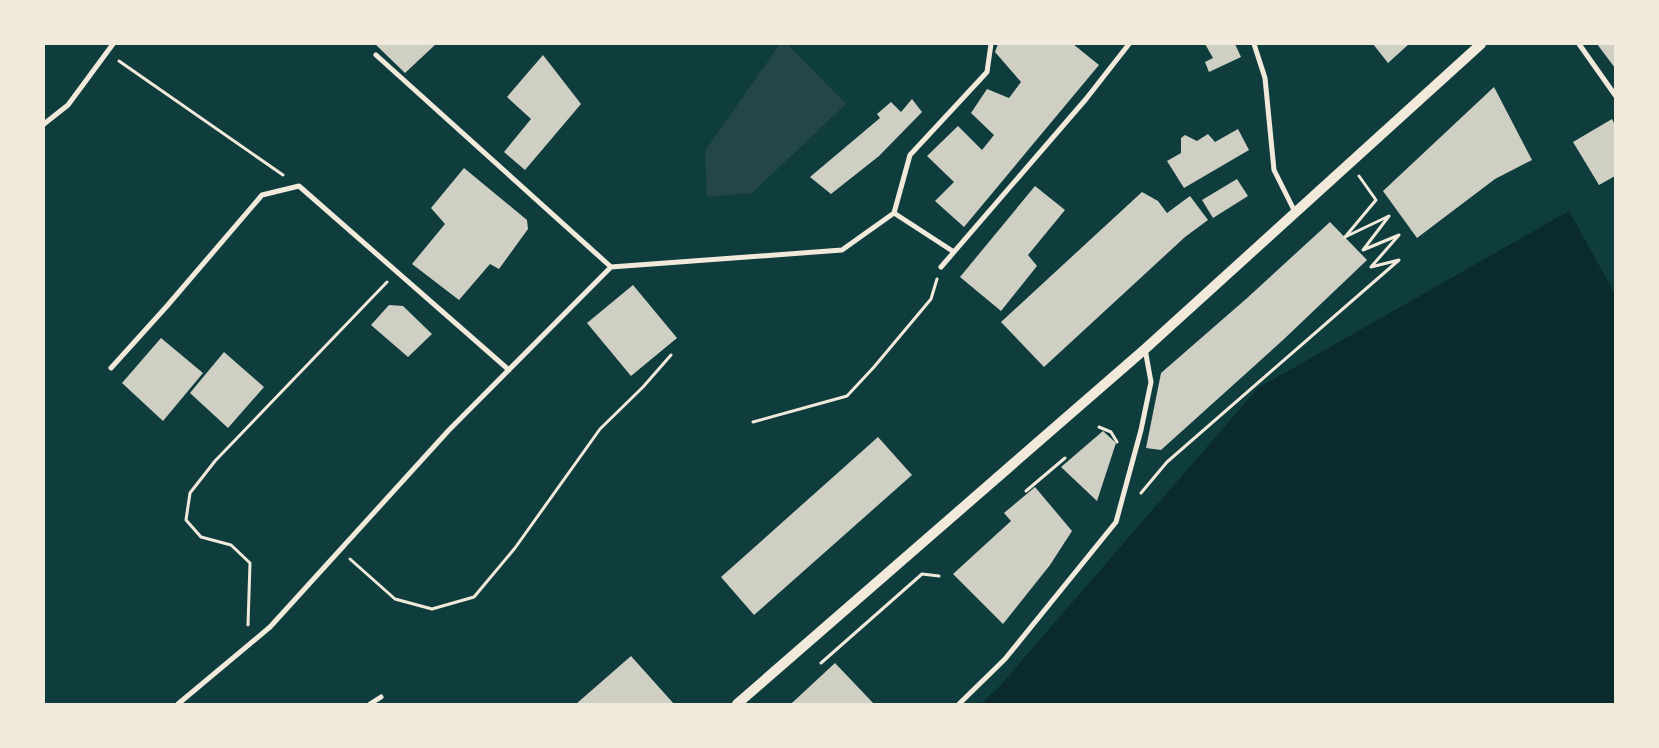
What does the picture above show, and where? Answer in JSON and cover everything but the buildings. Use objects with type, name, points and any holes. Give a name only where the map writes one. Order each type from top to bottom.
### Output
[{"type":"main road","points":[[737,704],[1145,349],[1481,44]]},
{"type":"street","points":[[44,124],[68,105],[113,44]]},
{"type":"street","points":[[178,704],[270,627],[449,430],[611,267],[842,250],[894,213],[910,155],[987,72],[991,44]]},
{"type":"street","points":[[941,267],[1086,100],[1129,44]]},
{"type":"street","points":[[1254,44],[1265,78],[1274,170],[1295,212]]},
{"type":"street","points":[[1579,44],[1615,95]]},
{"type":"street","points":[[376,55],[611,267]]},
{"type":"street","points":[[111,368],[262,195],[300,186],[509,370]]},
{"type":"street","points":[[894,213],[954,252]]},
{"type":"street","points":[[959,704],[1004,659],[1116,522],[1141,430],[1151,382],[1145,349]]},
{"type":"street","points":[[370,704],[381,697]]},
{"type":"path","points":[[106,52],[300,186]]},
{"type":"path","points":[[1116,522],[1167,462],[1399,260],[1371,267],[1399,235],[1363,250],[1389,216],[1345,237],[1376,200],[1350,162]]},
{"type":"path","points":[[753,422],[847,396],[931,299],[941,267]]},
{"type":"path","points":[[248,646],[250,563],[231,545],[201,538],[186,520],[190,493],[215,461],[396,272]]},
{"type":"path","points":[[340,550],[395,599],[432,609],[474,597],[516,548],[600,429],[643,387],[671,355]]},
{"type":"path","points":[[1099,427],[1111,432],[1117,442]]},
{"type":"path","points":[[1026,491],[1065,458]]},
{"type":"path","points":[[821,663],[922,574],[940,576]]},
{"type":"shaded area","points":[[780,44],[787,44],[846,104],[752,193],[707,197],[705,151]]},
{"type":"shaded area","points":[[1569,211],[1615,294],[1615,704],[981,704],[999,687],[1258,388]]}]
